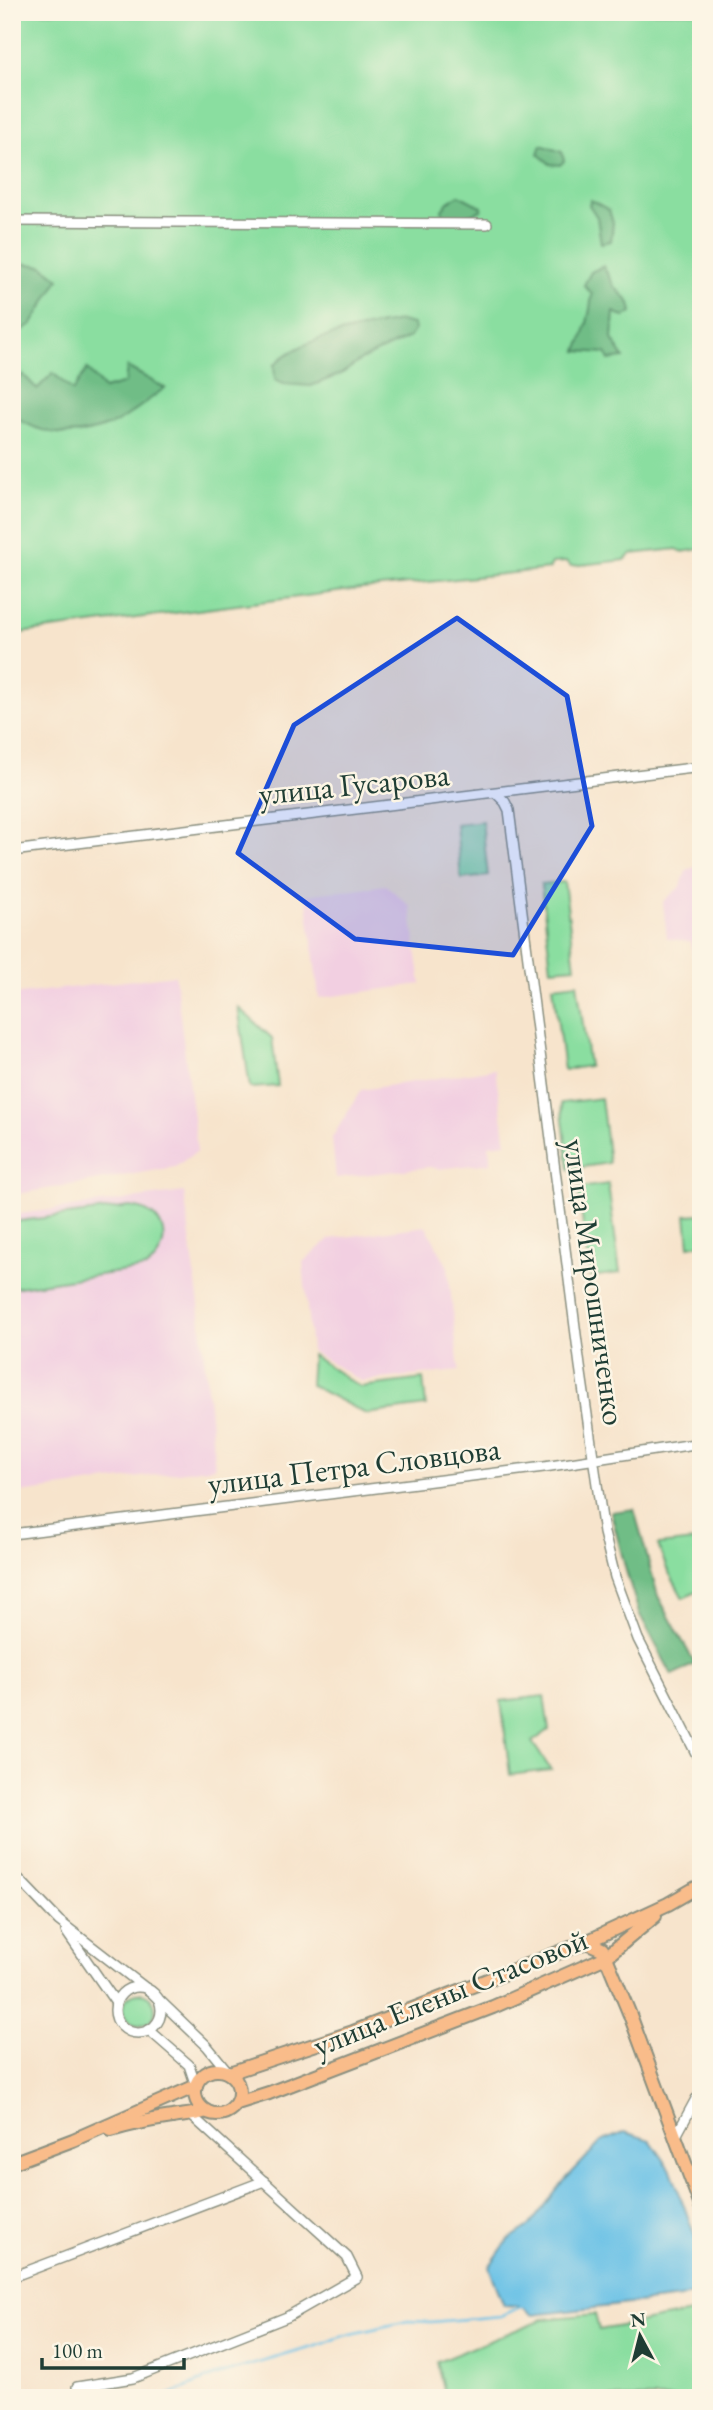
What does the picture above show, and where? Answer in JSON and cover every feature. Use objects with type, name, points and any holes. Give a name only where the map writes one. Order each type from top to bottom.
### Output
[{"type":"main road","name":"улица Елены Стасовой","points":[[229,2073],[353,2032],[586,1942],[668,1904],[701,1885]]},
{"type":"main road","name":"улица Елены Стасовой","points":[[237,2103],[481,2011],[606,1957],[668,1904]]},
{"type":"main road","points":[[586,1942],[602,1949],[606,1957],[701,2206]]},
{"type":"main road","points":[[73,2140],[140,2122],[192,2116],[206,2111],[219,2114],[232,2108],[239,2097],[238,2084],[229,2073],[209,2071],[199,2080],[196,2086],[197,2100],[206,2111]]},
{"type":"main road","points":[[12,2163],[73,2140],[196,2086]]},
{"type":"street","points":[[12,221],[487,224]]},
{"type":"street","name":"улица Гусарова","points":[[12,851],[701,767]]},
{"type":"street","name":"улица Мирошниченко","points":[[496,793],[509,810],[604,1533],[615,1577],[638,1639],[701,1763]]},
{"type":"street","name":"улица Петра Словцова","points":[[12,1534],[594,1460],[701,1443]]},
{"type":"street","points":[[12,1872],[59,1921],[152,1993],[206,2046],[229,2073]]},
{"type":"street","points":[[59,1921],[116,2003]]},
{"type":"street","points":[[138,1986],[152,1993],[162,2011],[157,2024],[149,2030],[137,2033],[123,2027],[115,2013],[121,1993],[138,1986]]},
{"type":"street","points":[[149,2030],[189,2065],[196,2086]]},
{"type":"street","points":[[676,2136],[696,2099],[701,2096]]},
{"type":"street","points":[[77,2387],[133,2378],[287,2317],[357,2277],[347,2257],[192,2116]]},
{"type":"street","points":[[12,2277],[264,2181]]},
{"type":"highlighted area","points":[[457,618],[567,696],[592,826],[513,955],[355,939],[238,853],[294,725]]},
{"type":"shaded area","points":[[701,864],[701,980],[697,980],[691,942],[667,938],[663,902],[681,886],[686,871]]},
{"type":"shaded area","points":[[386,885],[410,906],[421,984],[319,998],[306,895]]},
{"type":"shaded area","points":[[175,975],[197,1151],[175,1167],[12,1195],[12,995]]},
{"type":"shaded area","points":[[495,1069],[506,1143],[489,1145],[491,1163],[336,1178],[332,1138],[361,1090]]},
{"type":"shaded area","points":[[184,1192],[199,1305],[215,1467],[12,1494],[12,1215]]},
{"type":"shaded area","points":[[426,1226],[448,1267],[459,1371],[361,1381],[311,1351],[303,1262],[329,1239]]},
{"type":"green space","points":[[12,12],[701,12],[701,549],[631,554],[625,560],[571,566],[567,562],[552,563],[549,569],[352,590],[12,634]]},
{"type":"green space","points":[[541,145],[562,152],[564,161],[560,165],[550,164],[538,154]]},
{"type":"green space","points":[[459,195],[482,207],[481,210],[458,218],[443,216],[442,210],[448,202]]},
{"type":"green space","points":[[591,200],[609,210],[613,223],[611,241],[601,243],[597,217],[589,205]]},
{"type":"green space","points":[[12,262],[43,266],[59,279],[32,324],[12,336]]},
{"type":"green space","points":[[603,266],[614,286],[630,303],[632,312],[624,317],[614,312],[612,339],[624,358],[609,360],[606,353],[577,351],[587,323],[592,294],[584,285],[591,272]]},
{"type":"green space","points":[[400,321],[413,324],[415,329],[410,337],[361,360],[341,374],[311,386],[284,384],[275,380],[274,365],[300,347],[333,335]]},
{"type":"green space","points":[[127,367],[165,388],[111,425],[72,434],[47,432],[12,415],[12,387],[23,374],[37,389],[53,373],[73,391],[87,369],[104,389],[125,383]]},
{"type":"green space","points":[[482,821],[488,876],[461,879],[456,824]]},
{"type":"green space","points":[[564,882],[575,967],[551,969],[541,884]]},
{"type":"green space","points":[[577,983],[589,1066],[564,1070],[553,986]]},
{"type":"green space","points":[[238,1007],[272,1038],[278,1086],[250,1088]]},
{"type":"green space","points":[[601,1098],[609,1163],[569,1169],[561,1103]]},
{"type":"green space","points":[[608,1184],[620,1273],[590,1277],[578,1188]]},
{"type":"green space","points":[[130,1207],[152,1215],[163,1231],[161,1250],[146,1268],[12,1288],[12,1222]]},
{"type":"green space","points":[[701,1214],[701,1244],[689,1246],[686,1215]]},
{"type":"green space","points":[[312,1355],[360,1387],[423,1379],[426,1406],[366,1414],[310,1385]]},
{"type":"green space","points":[[634,1509],[658,1596],[695,1664],[672,1675],[639,1613],[611,1512]]},
{"type":"green space","points":[[701,1540],[701,1590],[683,1598],[658,1545]]},
{"type":"green space","points":[[544,1696],[549,1730],[532,1742],[551,1770],[510,1775],[501,1701]]},
{"type":"green space","points":[[139,1993],[150,1998],[155,2009],[150,2020],[139,2025],[128,2020],[123,2009],[128,1998]]},
{"type":"green space","points":[[701,2311],[701,2398],[445,2398],[437,2362],[543,2319],[595,2314],[599,2330]]},
{"type":"water","points":[[625,2132],[650,2140],[671,2170],[701,2253],[701,2291],[681,2298],[533,2315],[521,2306],[504,2305],[489,2267],[508,2240],[529,2226],[564,2181],[601,2142]]},
{"type":"waterway","points":[[162,2398],[214,2376],[343,2336],[408,2321],[431,2322],[501,2316],[522,2306]]}]
